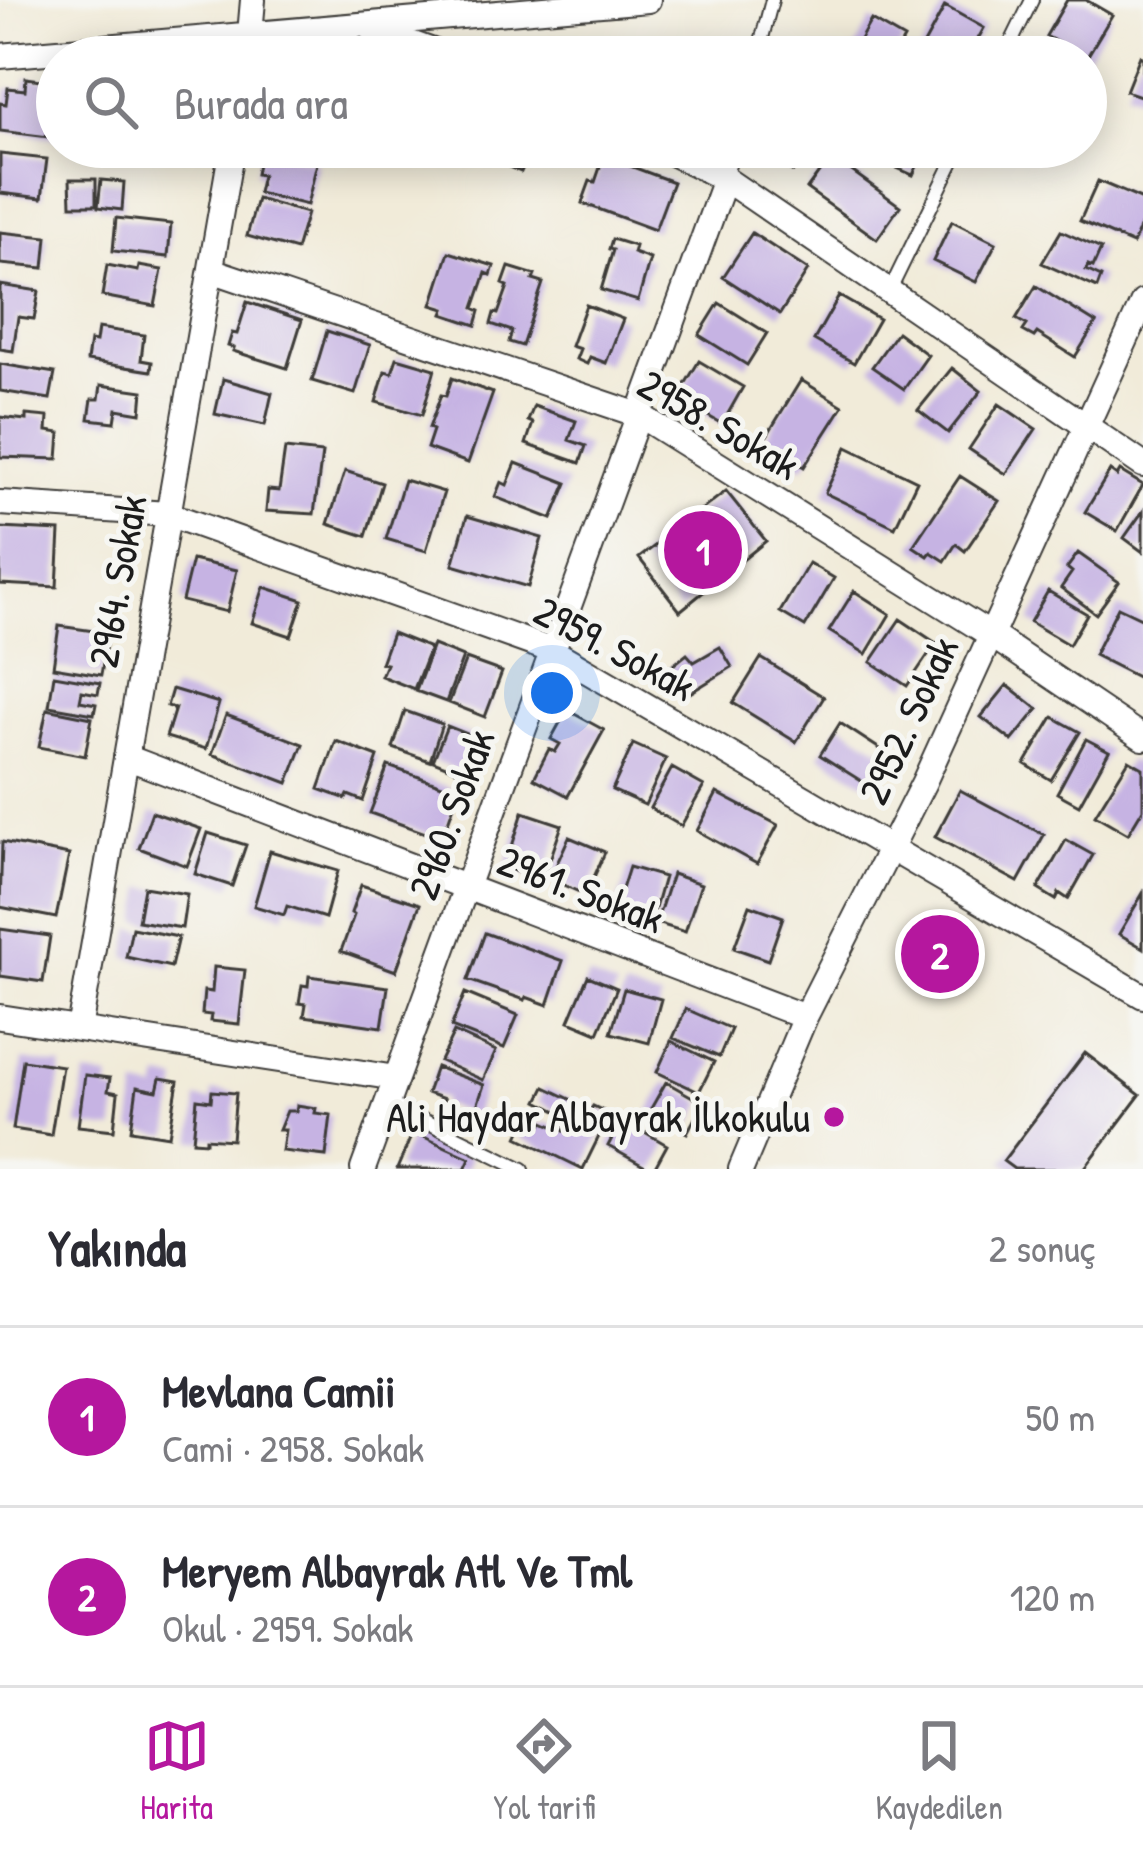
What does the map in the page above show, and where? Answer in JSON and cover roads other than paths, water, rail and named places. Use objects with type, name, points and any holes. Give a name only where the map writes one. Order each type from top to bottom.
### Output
[{"type":"street","points":[[251,36],[253,0]]},
{"type":"street","points":[[303,36],[362,25],[648,0]]},
{"type":"street","points":[[362,25],[392,36]]},
{"type":"street","points":[[0,56],[36,55]]},
{"type":"street","name":"2964. Sokak","points":[[79,1029],[228,168]]},
{"type":"street","points":[[702,168],[890,290],[1143,465]]},
{"type":"street","name":"2960. Sokak","points":[[363,1169],[725,179]]},
{"type":"street","name":"2958. Sokak","points":[[211,270],[639,415],[991,635],[1143,738]]},
{"type":"street","name":"2952. Sokak","points":[[741,1169],[806,1016],[924,782],[1143,302]]},
{"type":"street","name":"2959. Sokak","points":[[0,503],[168,514],[553,652],[1143,996]]},
{"type":"street","name":"2961. Sokak","points":[[126,757],[806,1016]]},
{"type":"street","points":[[0,1017],[392,1091]]},
{"type":"lane","points":[[763,36],[772,0]]},
{"type":"lane","points":[[1014,36],[1032,0]]},
{"type":"lane","name":"2960. Sokak","points":[[725,179],[728,168]]},
{"type":"lane","points":[[890,290],[950,168]]},
{"type":"lane","points":[[392,1091],[523,1169]]},
{"type":"place","name":"Mevlana Camii","points":[[703,550]]},
{"type":"place","name":"Meryem Albayrak Atl Ve Tml","points":[[940,954]]},
{"type":"place","name":"Ali Haydar Albayrak İlkokulu","points":[[834,1117]]}]
